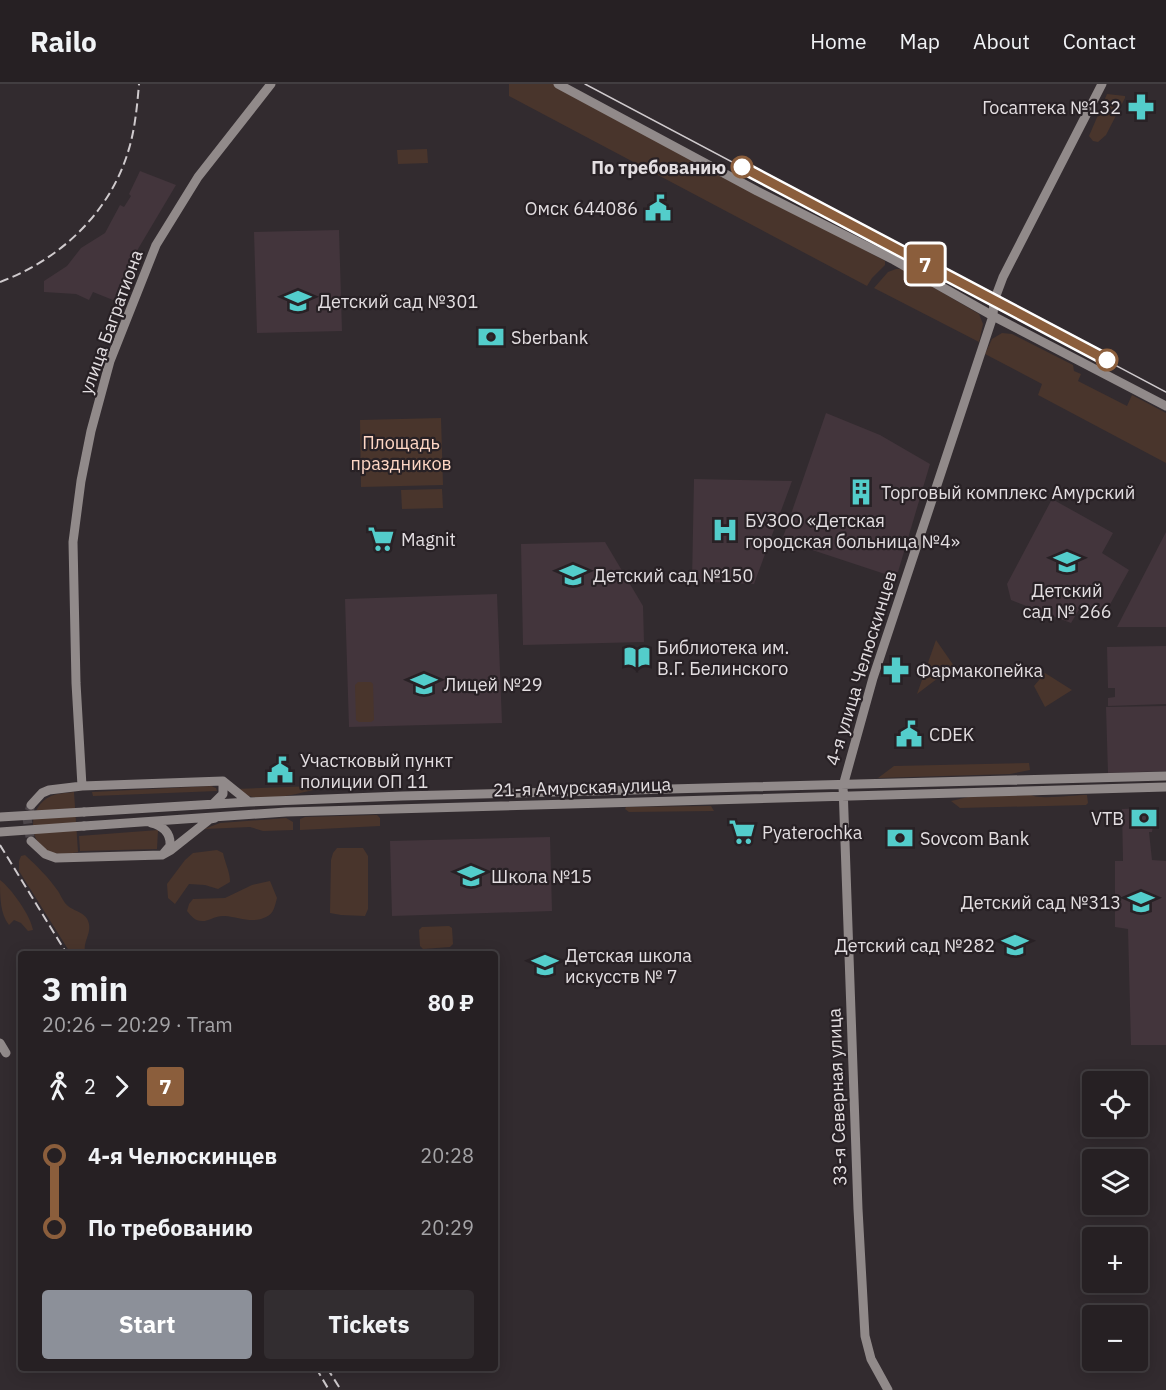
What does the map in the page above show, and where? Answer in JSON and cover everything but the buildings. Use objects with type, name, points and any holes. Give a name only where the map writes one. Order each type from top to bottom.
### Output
[{"type":"main road","name":"улица Багратиона","points":[[82,786],[76,683],[73,543],[81,481],[91,431],[110,361],[156,245],[198,177],[271,84]]},
{"type":"main road","points":[[558,84],[1166,406]]},
{"type":"main road","name":"4-я улица Челюскинцев","points":[[843,797],[843,786],[873,678],[993,316],[994,301],[1003,277],[1102,84]]},
{"type":"main road","name":"21-я Амурская улица","points":[[0,817],[249,802],[1166,776]]},
{"type":"main road","points":[[213,804],[223,794],[223,781]]},
{"type":"main road","points":[[32,805],[42,793],[49,790],[82,786],[223,781],[249,802]]},
{"type":"main road","name":"21-я Амурская улица","points":[[0,832],[223,816],[518,805],[1166,787]]},
{"type":"main road","points":[[759,788],[760,799]]},
{"type":"main road","points":[[518,794],[518,805]]},
{"type":"main road","name":"33-я Северная улица","points":[[843,797],[858,1209],[865,1336],[871,1359],[888,1390]]},
{"type":"main road","points":[[32,841],[45,854],[56,858],[162,855],[210,819],[223,816]]},
{"type":"main road","points":[[147,822],[159,825],[169,835],[170,846],[162,855]]},
{"type":"main road","points":[[0,1043],[6,1053]]},
{"type":"shaded area","points":[[140,171],[176,185],[138,249],[118,302],[93,292],[89,300],[76,294],[44,292],[44,281],[67,266],[81,248],[105,233],[120,205],[124,207],[131,196],[129,194]]},
{"type":"shaded area","name":"Детский сад №301","points":[[339,230],[342,331],[257,333],[254,232]]},
{"type":"shaded area","points":[[826,413],[880,435],[930,464],[898,572],[888,575],[782,540]]},
{"type":"shaded area","points":[[694,479],[792,481],[754,584],[692,581]]},
{"type":"shaded area","name":"Детский сад № 266","points":[[1052,499],[1113,533],[1102,553],[1129,570],[1102,619],[1080,608],[1071,623],[1011,600],[1007,584]]},
{"type":"shaded area","points":[[1166,532],[1166,627],[1117,627]]},
{"type":"shaded area","name":"Детский сад №150","points":[[605,542],[643,606],[644,642],[523,645],[521,544]]},
{"type":"shaded area","name":"Лицей №29","points":[[497,594],[502,723],[349,727],[345,599]]},
{"type":"shaded area","name":"Детский сад № 266","points":[[1166,646],[1166,704],[1108,706],[1108,698],[1115,697],[1115,688],[1108,688],[1107,647]]},
{"type":"shaded area","points":[[1166,706],[1166,771],[1108,773],[1106,707]]},
{"type":"shaded area","points":[[1148,808],[1149,811],[1155,811],[1152,832],[1149,832],[1152,860],[1166,861],[1166,1045],[1131,1045],[1128,929],[1115,927],[1115,861],[1123,861],[1122,809]]},
{"type":"shaded area","name":"Школа №15","points":[[550,837],[552,911],[392,916],[390,841]]},
{"type":"green space","points":[[509,84],[555,84],[885,261],[885,265],[867,286],[509,96]]},
{"type":"green space","points":[[1107,94],[1125,96],[1125,98],[1106,135],[1098,142],[1093,141],[1089,136]]},
{"type":"green space","points":[[427,149],[428,163],[398,164],[397,150]]},
{"type":"green space","points":[[902,269],[979,314],[983,324],[979,342],[874,288],[888,272]]},
{"type":"green space","points":[[1002,333],[1012,334],[1073,365],[1074,371],[1081,374],[1078,381],[1127,406],[1132,395],[1166,413],[1166,463],[1038,395],[1042,384],[985,354],[992,339]]},
{"type":"green space","name":"Площадь праздников","points":[[441,418],[443,485],[361,487],[360,420]]},
{"type":"green space","points":[[442,489],[443,508],[402,509],[401,490]]},
{"type":"green space","points":[[936,640],[954,666],[917,694]]},
{"type":"green space","points":[[1045,673],[1072,690],[1045,707],[1034,686]]},
{"type":"green space","points":[[358,682],[373,684],[374,720],[371,722],[356,720],[355,685]]},
{"type":"green space","points":[[1029,763],[1030,770],[1010,774],[878,778],[894,766]]},
{"type":"green space","points":[[211,786],[217,791],[93,796],[92,792]]},
{"type":"green space","points":[[313,786],[313,790],[264,798],[256,798],[236,789]]},
{"type":"green space","points":[[74,792],[78,852],[62,854],[50,852],[35,837],[33,822],[35,814],[44,800],[51,796]]},
{"type":"green space","points":[[1031,795],[1049,797],[1087,795],[1088,803],[1086,805],[960,808],[951,801],[968,797]]},
{"type":"green space","points":[[711,806],[714,811],[629,812],[625,809],[626,807]]},
{"type":"green space","points":[[377,815],[380,818],[380,826],[300,830],[300,819],[305,817]]},
{"type":"green space","points":[[286,818],[293,822],[293,830],[263,831],[250,827],[204,829],[220,823]]},
{"type":"green space","points":[[158,830],[157,849],[80,851],[79,836]]},
{"type":"green space","points":[[337,848],[363,848],[368,856],[368,909],[365,916],[330,913],[331,860]]},
{"type":"green space","points":[[217,850],[223,853],[230,882],[218,889],[189,884],[175,904],[168,898],[167,884],[185,860],[193,853]]},
{"type":"green space","points":[[25,855],[38,868],[65,903],[88,920],[85,951],[69,951],[19,871],[21,856]]},
{"type":"green space","points":[[0,880],[20,903],[29,917],[33,930],[28,931],[21,923],[14,920],[9,925],[6,921],[1,904]]},
{"type":"green space","points":[[270,881],[277,898],[271,914],[261,919],[222,916],[200,921],[193,918],[187,911],[193,899],[225,898],[252,885]]},
{"type":"green space","points":[[449,926],[452,928],[453,944],[450,947],[423,949],[420,946],[419,930],[422,927]]},
{"type":"tunnel","points":[[30,837],[27,818],[31,805]]},
{"type":"tram line","points":[[585,84],[1166,392]]},
{"type":"tram line","name":"7","points":[[742,167],[1107,360]]},
{"type":"railway","points":[[0,282],[22,273],[61,248],[95,215],[108,195],[128,152],[139,84]]},
{"type":"railway","points":[[0,845],[65,951]]},
{"type":"railway","points":[[318,1371],[329,1390]]},
{"type":"railway","points":[[329,1371],[341,1390]]},
{"type":"place","name":"Госаптека №132","points":[[1141,107]]},
{"type":"place","name":"По требованию","points":[[742,167]]},
{"type":"place","name":"Омск 644086","points":[[658,208]]},
{"type":"place","name":"Детский сад №301","points":[[298,301]]},
{"type":"place","name":"Sberbank","points":[[491,337]]},
{"type":"place","name":"Торговый комплекс Амурский","points":[[861,492]]},
{"type":"place","name":"БУЗОО «Детская городская больница №4»","points":[[725,530]]},
{"type":"place","name":"Magnit","points":[[381,539]]},
{"type":"place","name":"Детский сад № 266","points":[[1067,562]]},
{"type":"place","name":"Детский сад №150","points":[[573,575]]},
{"type":"place","name":"Библиотека им. В.Г. Белинского","points":[[637,657]]},
{"type":"place","name":"Фармакопейка","points":[[896,670]]},
{"type":"place","name":"Лицей №29","points":[[424,684]]},
{"type":"place","name":"CDEK","points":[[909,734]]},
{"type":"place","name":"Участковый пункт полиции ОП 11","points":[[280,770]]},
{"type":"place","name":"VTB","points":[[1144,818]]},
{"type":"place","name":"Pyaterochka","points":[[742,832]]},
{"type":"place","name":"Sovcom Bank","points":[[900,838]]},
{"type":"place","name":"Школа №15","points":[[471,876]]},
{"type":"place","name":"Детский сад №313","points":[[1141,902]]},
{"type":"place","name":"Детский сад №282","points":[[1015,945]]},
{"type":"place","name":"Детская школа искусств № 7","points":[[545,965]]}]
